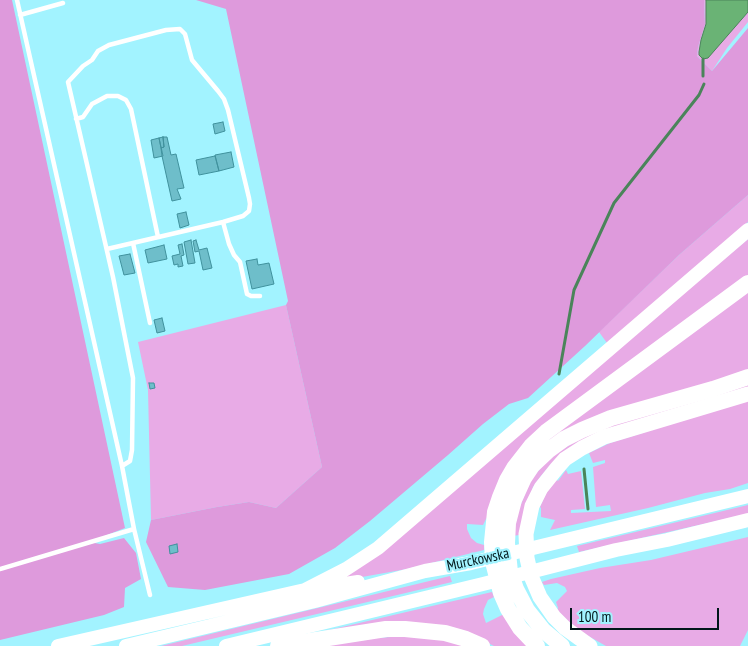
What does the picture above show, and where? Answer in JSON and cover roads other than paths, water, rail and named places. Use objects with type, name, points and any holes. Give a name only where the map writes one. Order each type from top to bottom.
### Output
[{"type":"highway","points":[[537,646],[520,628],[510,595],[508,557],[500,540],[495,512],[507,480],[532,445],[546,432],[748,283]]},
{"type":"highway","points":[[500,540],[524,478],[540,458],[564,439],[611,418],[748,377]]},
{"type":"highway","points":[[590,646],[565,628],[554,617],[543,603],[536,589],[528,563],[526,534],[532,506],[541,488],[565,459],[604,437],[748,394]]},
{"type":"highway","points":[[510,595],[562,646]]},
{"type":"highway","points":[[278,646],[386,629],[405,629],[445,634],[482,646]]},
{"type":"main road","points":[[305,590],[346,569],[384,543],[748,230]]},
{"type":"main road","name":"Murckowska","points":[[126,646],[324,599],[425,572],[748,496]]},
{"type":"main road","name":"Murckowska","points":[[226,646],[616,550],[748,520]]},
{"type":"main road","points":[[58,646],[305,590],[425,572]]},
{"type":"lane","points":[[17,0],[150,595]]},
{"type":"lane","points":[[20,15],[63,2]]},
{"type":"lane","points":[[107,249],[223,222],[243,216],[249,211],[250,198],[224,99],[192,60],[184,34],[180,29],[166,30],[109,45],[98,51],[92,60],[83,66],[68,82],[107,249],[133,378],[132,450],[130,461],[122,466]]},
{"type":"lane","points":[[76,119],[83,117],[92,104],[107,96],[118,96],[126,100],[131,109],[158,237]]},
{"type":"lane","points":[[223,222],[234,256],[240,262],[247,294],[260,296]]},
{"type":"lane","points":[[133,243],[150,323]]},
{"type":"lane","points":[[0,569],[134,529]]},
{"type":"waterway","points":[[703,59],[703,76]]},
{"type":"waterway","points":[[559,374],[574,290],[614,203],[699,95],[704,84]]},
{"type":"waterway","points":[[584,469],[588,509]]}]
